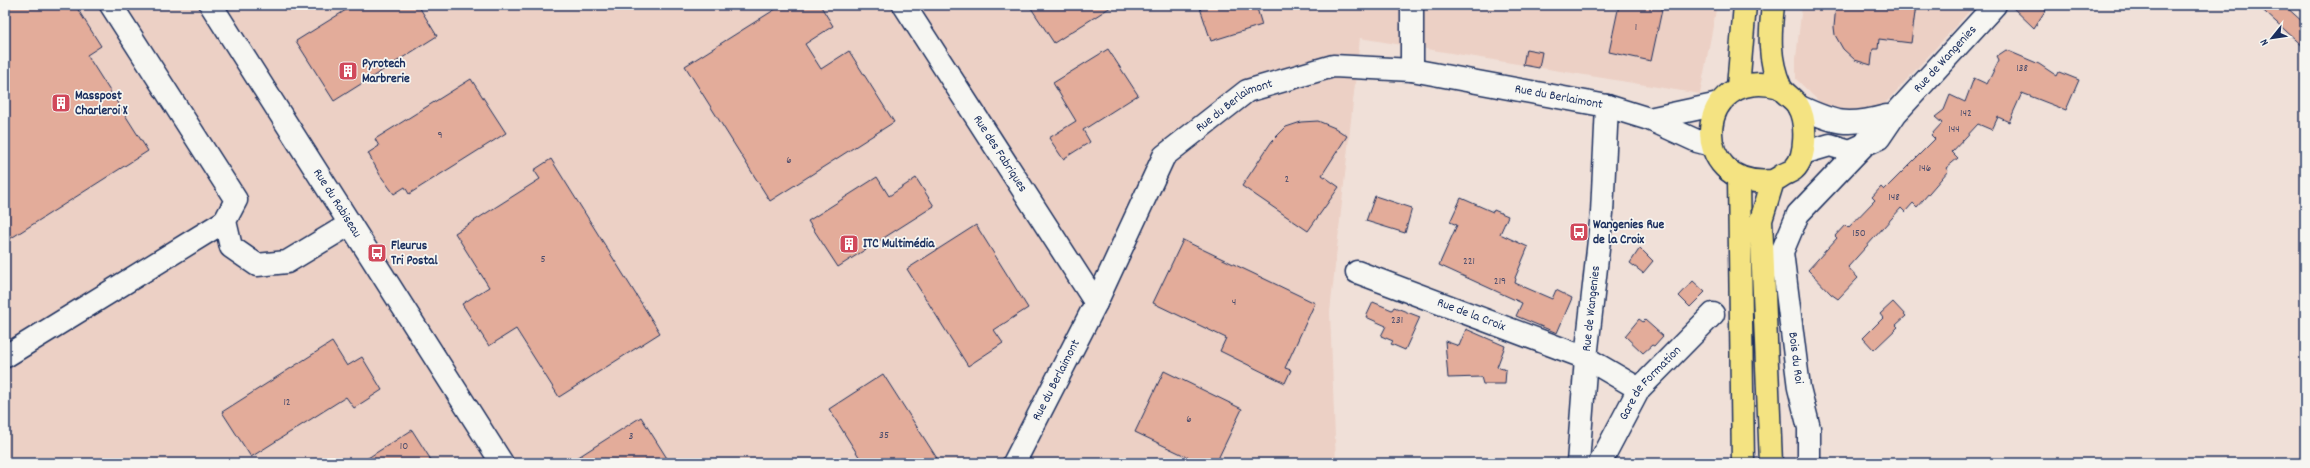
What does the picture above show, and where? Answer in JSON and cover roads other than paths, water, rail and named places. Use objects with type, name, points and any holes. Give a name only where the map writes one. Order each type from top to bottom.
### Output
[{"type":"highway","points":[[1738,87],[1745,5]]},
{"type":"highway","points":[[1773,5],[1769,43],[1780,87]]},
{"type":"highway","points":[[1764,82],[1780,87],[1798,106],[1805,132],[1803,153],[1794,169],[1773,181],[1739,178],[1724,167],[1712,145],[1710,127],[1719,104],[1738,87],[1764,82]]},
{"type":"highway","points":[[1739,178],[1743,463]]},
{"type":"highway","points":[[1771,463],[1761,220],[1773,181]]},
{"type":"street","points":[[6,356],[226,221],[236,200],[111,5]]},
{"type":"street","name":"Rue du Rabiseau","points":[[211,5],[502,463]]},
{"type":"street","name":"Rue des Fabriques","points":[[904,5],[1096,303]]},
{"type":"street","points":[[1412,5],[1412,70]]},
{"type":"street","name":"Rue de Wangenies","points":[[1803,153],[1830,145],[1850,151],[1879,138],[1896,113],[1995,5]]},
{"type":"street","name":"Rue du Berlaimont","points":[[1014,463],[1096,303],[1164,156],[1246,91],[1333,66],[1412,70],[1607,106],[1650,119],[1697,141],[1712,145]]},
{"type":"street","name":"Rue du Berlaimont","points":[[1650,119],[1719,104]]},
{"type":"street","name":"Rue de Wangenies","points":[[1578,463],[1586,358],[1602,213],[1607,106]]},
{"type":"street","points":[[1798,106],[1842,123],[1859,124],[1896,113]]},
{"type":"street","name":"Rue de Wangenies","points":[[1782,252],[1798,214],[1866,144],[1872,133],[1873,120]]},
{"type":"street","points":[[226,221],[231,247],[257,265],[287,262],[350,224]]},
{"type":"street","name":"Bois du Roi","points":[[1782,252],[1798,388],[1809,428],[1809,463]]},
{"type":"street","name":"Rue de la Croix","points":[[1357,272],[1586,358],[1639,389]]},
{"type":"street","name":"Gare de Formation","points":[[1600,463],[1639,389],[1713,314]]},
{"type":"place","name":"Pyrotech Marbrerie","points":[[348,71]]},
{"type":"place","name":"Masspost Charleroi X","points":[[61,103]]},
{"type":"place","name":"Wangenies Rue de la Croix","points":[[1579,232]]},
{"type":"place","name":"ITC Multimédia","points":[[849,244]]},
{"type":"place","name":"Fleurus Tri Postal","points":[[377,253]]}]
